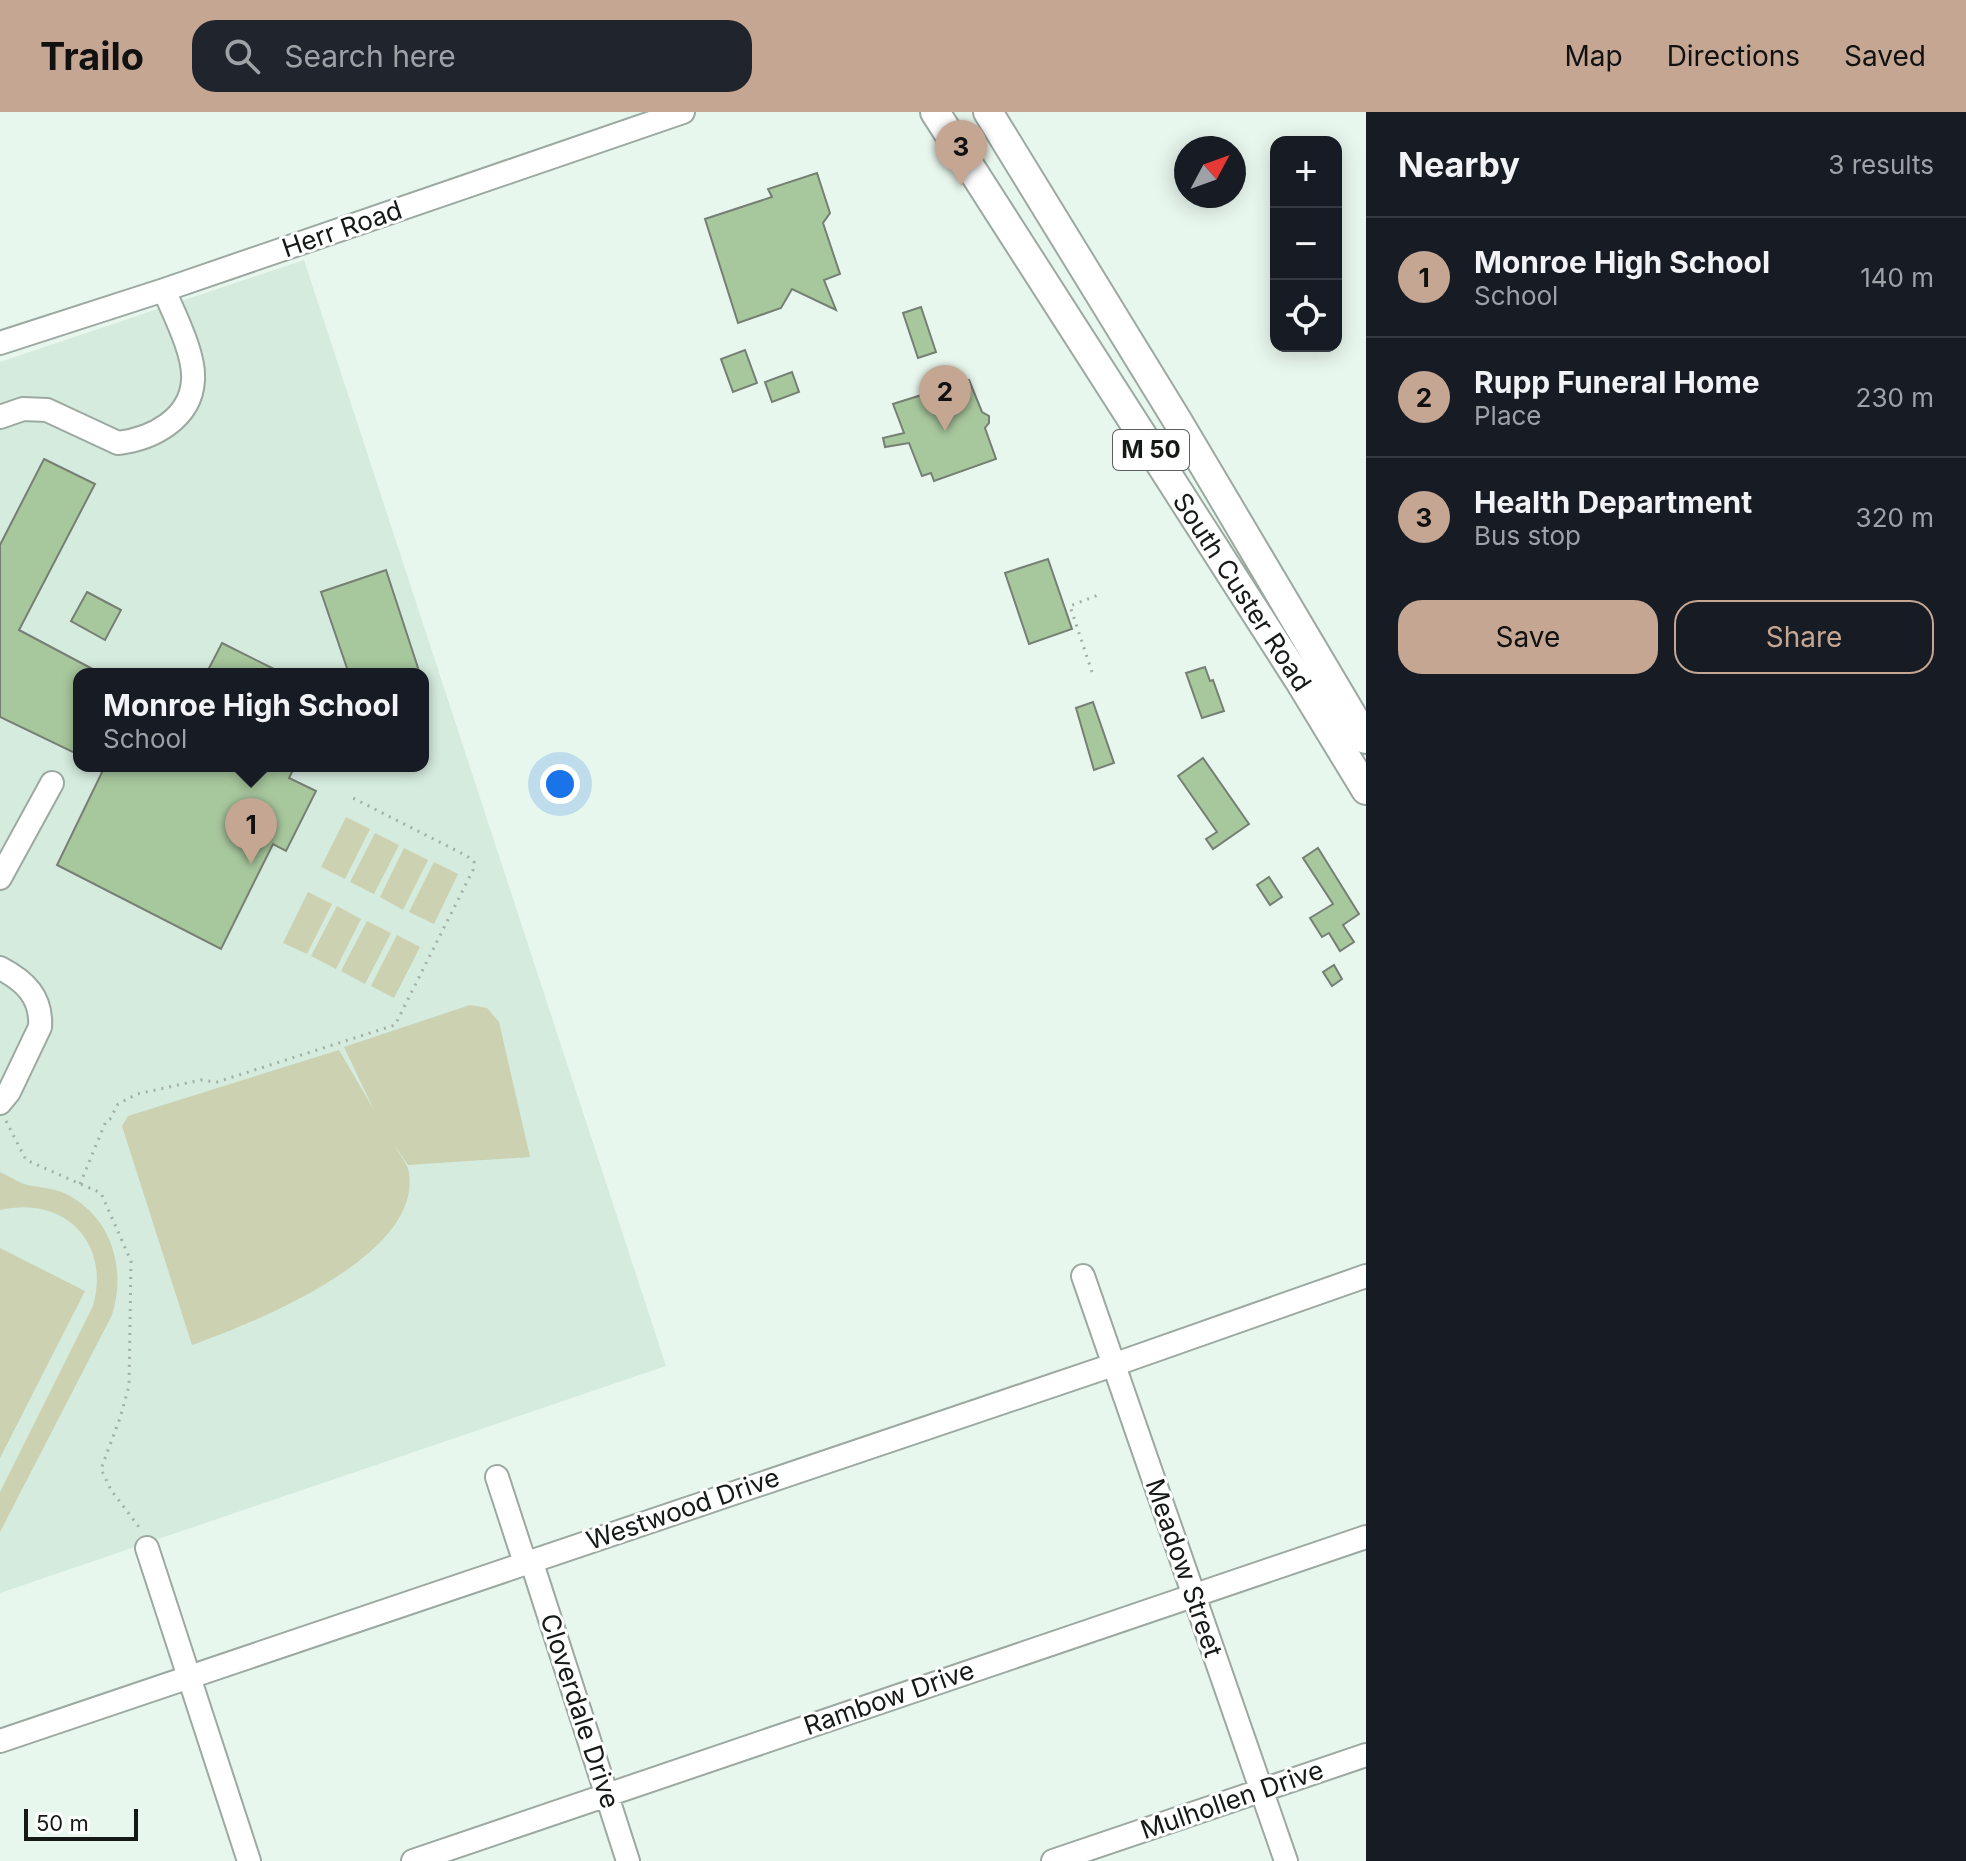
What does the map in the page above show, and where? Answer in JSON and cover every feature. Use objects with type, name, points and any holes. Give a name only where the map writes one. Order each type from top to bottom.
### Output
[{"type":"main road","name":"South Custer Road","points":[[935,112],[1299,680],[1366,790]]},
{"type":"main road","name":"South Custer Road","points":[[988,112],[1185,433],[1366,739]]},
{"type":"street","name":"Herr Road","points":[[0,343],[683,112]]},
{"type":"street","points":[[0,417],[23,409],[47,410],[118,443],[164,430],[181,411],[193,380],[187,351],[164,290]]},
{"type":"street","points":[[0,878],[52,783]]},
{"type":"street","points":[[0,968],[22,980],[33,993],[41,1015],[40,1027],[2,1110]]},
{"type":"street","name":"Meadow Street","points":[[1083,1276],[1286,1861]]},
{"type":"street","name":"Westwood Drive","points":[[0,1741],[1113,1365],[1366,1276]]},
{"type":"street","name":"Cloverdale Drive","points":[[497,1477],[628,1861]]},
{"type":"street","name":"Rambow Drive","points":[[413,1861],[1366,1537]]},
{"type":"street","points":[[147,1542],[249,1861]]},
{"type":"street","name":"Mulhollen Drive","points":[[1053,1861],[1366,1755]]},
{"type":"path","points":[[1092,672],[1070,606],[1098,595]]},
{"type":"path","points":[[80,1184],[106,1121],[118,1104],[137,1094],[201,1080],[217,1082],[395,1025],[473,870],[474,862],[351,797]]},
{"type":"path","points":[[2,1110],[26,1160],[101,1193],[131,1261],[129,1386],[101,1469],[111,1490],[147,1542]]},
{"type":"shaded area","points":[[304,260],[666,1366],[0,1593],[0,362]]},
{"type":"shaded area","points":[[346,817],[370,829],[345,879],[321,867]]},
{"type":"shaded area","points":[[375,833],[399,845],[374,894],[350,882]]},
{"type":"shaded area","points":[[404,848],[428,860],[403,910],[380,897]]},
{"type":"shaded area","points":[[434,862],[458,874],[434,924],[409,912]]},
{"type":"shaded area","points":[[308,892],[332,904],[307,954],[283,943]]},
{"type":"shaded area","points":[[337,906],[361,919],[336,969],[311,956]]},
{"type":"shaded area","points":[[367,921],[391,933],[365,984],[341,971]]},
{"type":"shaded area","points":[[397,935],[420,947],[394,998],[371,986]]},
{"type":"shaded area","points":[[470,1005],[487,1008],[499,1022],[530,1157],[408,1165],[395,1146],[409,1173],[406,1203],[389,1232],[362,1258],[329,1282],[254,1321],[192,1345],[122,1126],[128,1116],[339,1050],[374,1110],[344,1047]]},
{"type":"shaded area","points":[[0,1172],[25,1184],[64,1193],[80,1203],[104,1229],[116,1262],[117,1279],[112,1315],[0,1532],[0,1492],[93,1306],[97,1283],[95,1262],[77,1228],[62,1217],[44,1210],[23,1207],[0,1210]]},
{"type":"shaded area","points":[[0,1248],[85,1291],[0,1458]]},
{"type":"building","points":[[817,173],[830,213],[823,223],[840,274],[824,280],[836,310],[792,289],[781,308],[738,323],[705,219],[772,197],[768,189]]},
{"type":"building","points":[[921,307],[936,352],[918,358],[903,313]]},
{"type":"building","points":[[745,350],[757,383],[733,392],[721,359]]},
{"type":"building","points":[[792,372],[799,392],[772,402],[765,382]]},
{"type":"building","points":[[969,380],[982,412],[989,416],[985,428],[996,459],[934,481],[931,473],[922,476],[909,443],[885,447],[883,438],[904,433],[893,404]]},
{"type":"building","points":[[44,459],[95,484],[19,630],[91,668],[73,668],[73,752],[0,717],[0,545]]},
{"type":"building","points":[[1048,559],[1072,629],[1029,644],[1005,573]]},
{"type":"building","points":[[386,570],[418,668],[347,668],[321,592]]},
{"type":"building","points":[[87,592],[121,610],[105,640],[71,621]]},
{"type":"building","points":[[222,643],[272,668],[209,668]]},
{"type":"building","points":[[1205,667],[1224,711],[1202,718],[1186,673]]},
{"type":"building","points":[[1093,702],[1114,763],[1094,770],[1076,708]]},
{"type":"building","points":[[1203,758],[1249,824],[1213,849],[1206,839],[1217,832],[1178,776]]},
{"type":"building","points":[[102,772],[292,772],[289,778],[316,791],[286,851],[273,844],[221,949],[57,865]]},
{"type":"building","points":[[1318,848],[1359,914],[1343,925],[1354,942],[1340,951],[1329,933],[1322,937],[1310,918],[1333,904],[1303,858]]},
{"type":"building","points":[[1269,877],[1282,897],[1270,905],[1257,885]]},
{"type":"building","points":[[1334,965],[1342,979],[1332,986],[1323,972]]},
{"type":"place","name":"Health Department","points":[[961,186]]},
{"type":"place","name":"Rupp Funeral Home","points":[[945,431]]},
{"type":"place","name":"Monroe High School","points":[[251,864]]}]
